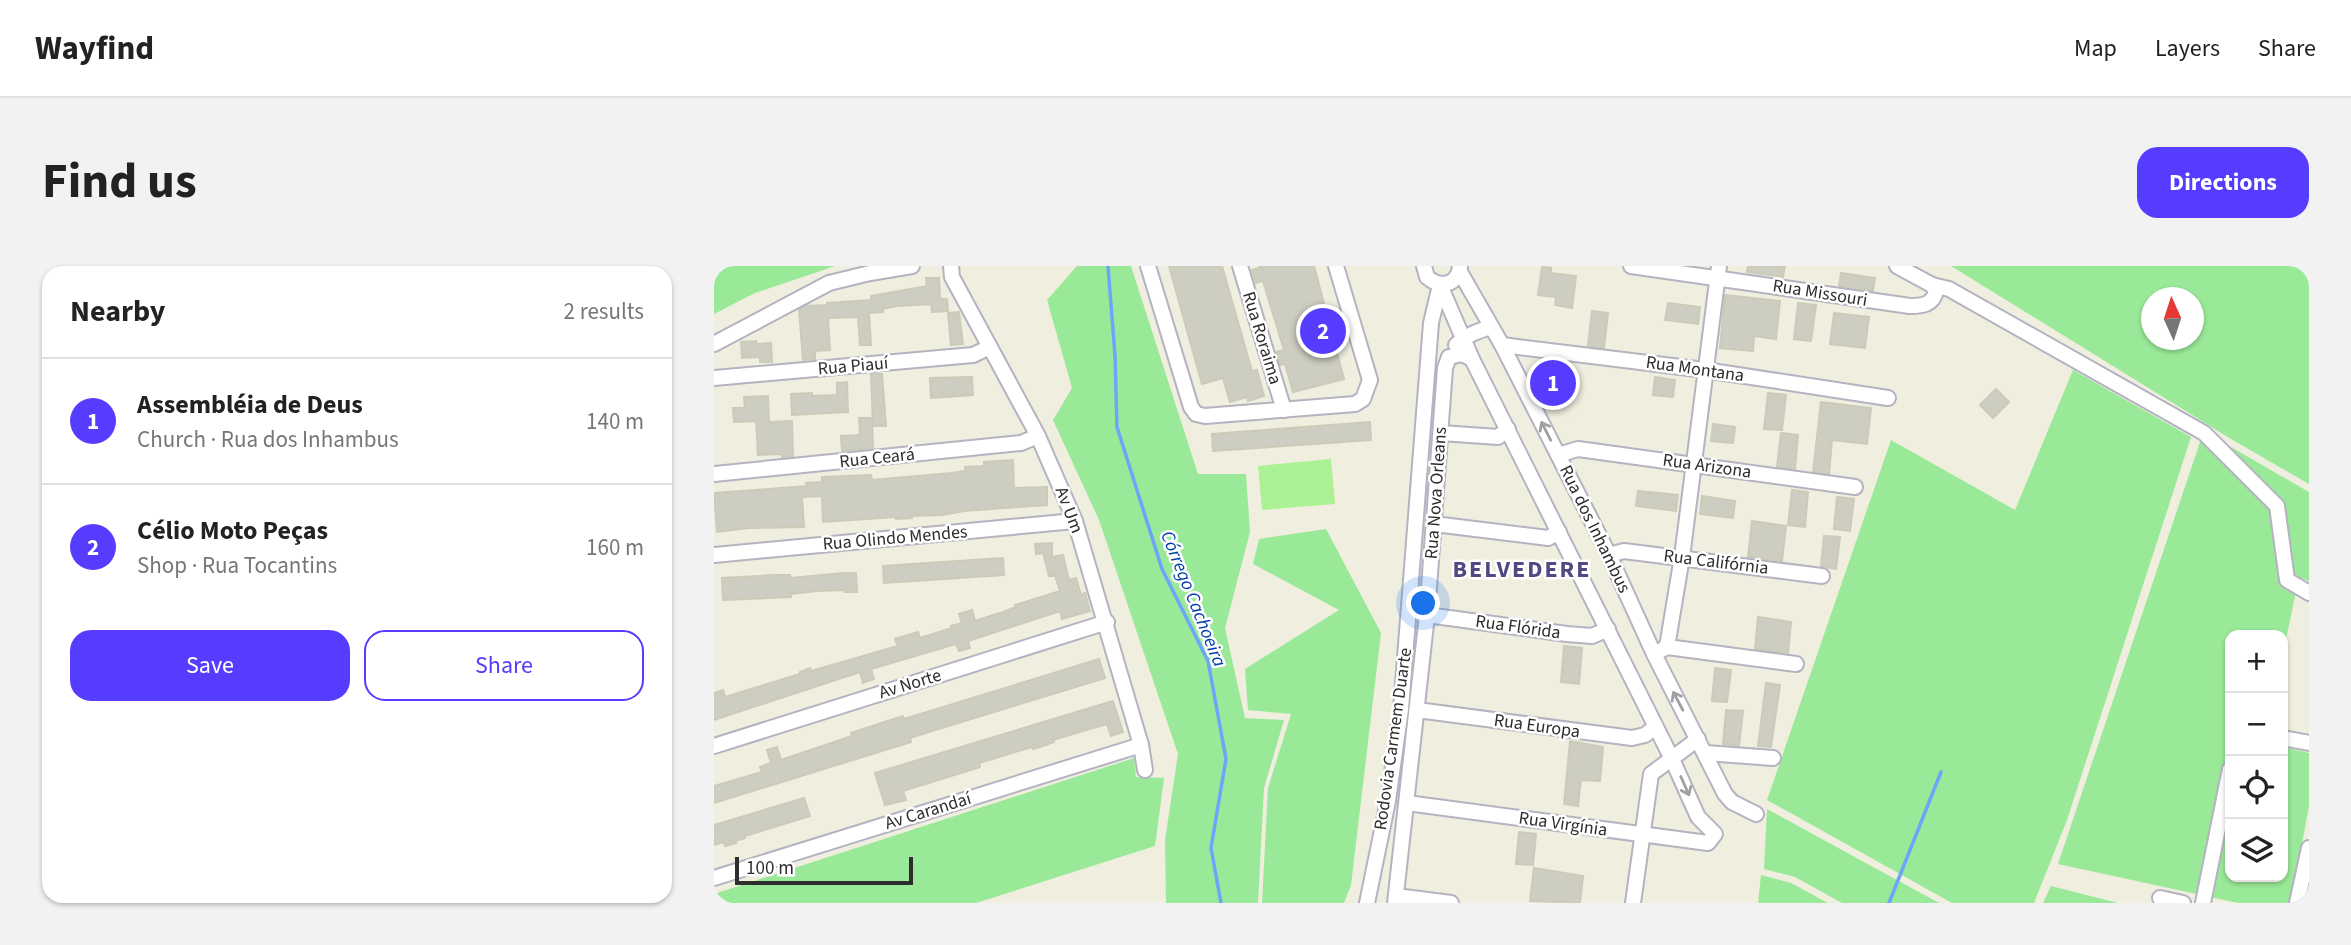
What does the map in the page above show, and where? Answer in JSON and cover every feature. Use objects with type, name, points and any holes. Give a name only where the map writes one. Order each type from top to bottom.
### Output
[{"type":"street","points":[[714,344],[829,283],[912,266]]},
{"type":"street","name":"Av Um","points":[[951,266],[952,277],[1038,436],[1075,521],[1142,745],[1145,770]]},
{"type":"street","points":[[1148,266],[1191,407],[1196,414],[1205,416],[1355,404],[1363,398],[1370,380],[1336,266]]},
{"type":"street","name":"Rua Roraima","points":[[1240,266],[1284,410]]},
{"type":"street","name":"Rua Missouri","points":[[1631,266],[1718,272],[1883,303],[1924,305],[1934,298],[1936,291],[1932,285]]},
{"type":"street","points":[[1897,266],[1932,285],[1949,289],[2204,433],[2277,506],[2287,580],[2309,593]]},
{"type":"street","points":[[1430,276],[1450,284],[1460,269]]},
{"type":"street","name":"Rua dos Inhambus","points":[[1460,269],[1660,651],[1698,739],[1726,794],[1732,802],[1756,814]]},
{"type":"street","points":[[1718,272],[1682,558],[1660,651],[1796,664]]},
{"type":"street","name":"Rodovia Carmem Duarte","points":[[1367,903],[1388,800],[1401,709],[1431,323],[1430,276]]},
{"type":"street","name":"Rua dos Inhambus","points":[[1430,276],[1608,629],[1698,817],[1715,834]]},
{"type":"street","points":[[1449,358],[1463,338],[1491,327]]},
{"type":"street","name":"Rua Montana","points":[[1502,345],[1705,370],[1888,398]]},
{"type":"street","name":"Rua Piauí","points":[[714,378],[973,355],[990,347]]},
{"type":"street","points":[[1449,358],[1462,354],[1472,359]]},
{"type":"street","name":"Rua Nova Orleans","points":[[1395,899],[1427,615],[1445,368],[1449,358]]},
{"type":"street","points":[[1441,433],[1498,437],[1508,429]]},
{"type":"street","name":"Rua Ceará","points":[[714,474],[1021,443],[1038,436]]},
{"type":"street","name":"Rua Arizona","points":[[1558,456],[1578,449],[1855,487]]},
{"type":"street","name":"Rua Olindo Mendes","points":[[714,555],[1075,521]]},
{"type":"street","points":[[1434,524],[1548,538],[1559,532]]},
{"type":"street","name":"Rua Califórnia","points":[[1609,555],[1624,551],[1822,576]]},
{"type":"street","name":"Rua Flórida","points":[[1427,615],[1592,636],[1608,629]]},
{"type":"street","name":"Av Norte","points":[[714,746],[1107,622]]},
{"type":"street","name":"Rua Europa","points":[[1417,710],[1633,738],[1645,735],[1655,727]]},
{"type":"street","points":[[1633,903],[1651,774],[1698,739]]},
{"type":"street","points":[[2288,739],[2309,743]]},
{"type":"street","name":"Av Carandaí","points":[[714,878],[1142,745]]},
{"type":"street","points":[[1706,753],[1773,758]]},
{"type":"street","points":[[2203,903],[2225,794]]},
{"type":"street","name":"Rua Virgínia","points":[[1407,803],[1708,843],[1715,834]]},
{"type":"street","points":[[2298,903],[2309,848]]},
{"type":"street","points":[[2160,898],[2183,903]]},
{"type":"street","points":[[1395,899],[1451,903]]},
{"type":"green space","points":[[714,266],[835,266],[755,293],[714,314]]},
{"type":"green space","points":[[1077,266],[1131,266],[1198,474],[1246,474],[1250,532],[1225,628],[1245,718],[1284,720],[1264,788],[1258,903],[1166,903],[1165,840],[1178,754],[1099,520],[1053,420],[1072,388],[1047,300]]},
{"type":"green space","points":[[1951,266],[2309,266],[2309,484],[2231,439]]},
{"type":"green space","points":[[2073,370],[2191,437],[2067,820],[2034,903],[1952,903],[1767,800],[1891,440],[2015,510]]},
{"type":"green space","points":[[2200,442],[2231,447],[2309,492],[2309,581],[2299,577],[2288,630],[2225,630],[2225,882],[2288,882],[2288,748],[2309,753],[2309,806],[2291,903],[2238,903],[2058,864]]},
{"type":"green space","points":[[1331,459],[1335,504],[1262,510],[1258,466]]},
{"type":"green space","points":[[1326,529],[1381,633],[1351,885],[1344,903],[1262,903],[1268,788],[1291,714],[1248,710],[1245,669],[1339,610],[1253,564],[1259,539]]},
{"type":"green space","points":[[1134,758],[1136,777],[1164,778],[1155,846],[976,903],[714,903],[714,894]]},
{"type":"green space","points":[[1767,809],[1939,903],[1842,903],[1795,877],[1764,869]]},
{"type":"green space","points":[[1761,875],[1791,883],[1828,903],[1758,903]]},
{"type":"green space","points":[[2051,886],[2118,903],[2043,903]]},
{"type":"building","points":[[1169,266],[1222,266],[1252,371],[1257,370],[1264,396],[1248,401],[1247,397],[1230,402],[1223,378],[1202,384]]},
{"type":"building","points":[[1259,266],[1314,266],[1344,379],[1293,392],[1285,364],[1280,365],[1276,352],[1284,350],[1263,281],[1256,283],[1252,270],[1260,268]]},
{"type":"building","points":[[1748,266],[1785,266],[1783,277],[1747,272]]},
{"type":"building","points":[[1542,267],[1551,268],[1551,273],[1576,276],[1572,308],[1555,305],[1556,297],[1538,295]]},
{"type":"building","points":[[1841,273],[1875,278],[1873,291],[1839,286]]},
{"type":"building","points":[[926,278],[939,278],[940,299],[947,299],[948,311],[932,312],[931,304],[897,306],[883,309],[883,312],[869,313],[871,345],[860,345],[858,317],[828,318],[830,350],[815,351],[815,359],[803,360],[799,310],[805,306],[871,300],[871,296],[927,286]]},
{"type":"building","points":[[1725,295],[1780,301],[1776,339],[1754,336],[1753,351],[1720,348]]},
{"type":"building","points":[[1668,303],[1700,307],[1698,324],[1665,320]]},
{"type":"building","points":[[1798,303],[1816,305],[1811,341],[1794,339]]},
{"type":"building","points":[[1592,311],[1608,313],[1604,348],[1588,346]]},
{"type":"building","points":[[959,312],[963,344],[951,345],[948,313]]},
{"type":"building","points":[[1834,313],[1869,317],[1865,348],[1830,344]]},
{"type":"building","points":[[756,341],[756,344],[771,343],[772,362],[760,362],[760,357],[742,358],[741,342]]},
{"type":"building","points":[[871,374],[882,374],[886,426],[873,426]]},
{"type":"building","points":[[972,377],[973,395],[931,398],[930,378]]},
{"type":"building","points":[[1655,377],[1675,380],[1673,397],[1653,395]]},
{"type":"building","points":[[847,382],[848,412],[792,415],[791,394],[837,395],[837,383]]},
{"type":"building","points":[[1996,389],[2009,402],[1993,418],[1980,405]]},
{"type":"building","points":[[1768,393],[1786,395],[1782,430],[1764,429]]},
{"type":"building","points":[[768,396],[769,422],[792,421],[793,456],[758,455],[756,421],[734,422],[733,408],[745,408],[744,397]]},
{"type":"building","points":[[1821,402],[1871,408],[1867,444],[1832,440],[1829,474],[1813,472]]},
{"type":"building","points":[[859,418],[872,418],[873,448],[842,451],[841,436],[860,435]]},
{"type":"building","points":[[1370,422],[1371,440],[1213,451],[1212,434]]},
{"type":"building","points":[[1713,424],[1735,427],[1733,443],[1711,441]]},
{"type":"building","points":[[1781,433],[1798,435],[1795,469],[1777,467]]},
{"type":"building","points":[[1013,460],[1014,488],[1047,487],[1047,505],[911,516],[912,518],[823,522],[822,496],[802,497],[804,527],[749,528],[717,532],[714,493],[807,486],[806,483],[822,482],[822,477],[871,475],[872,480],[951,473],[965,471],[965,467],[984,466],[984,462]]},
{"type":"building","points":[[1792,490],[1808,492],[1805,527],[1788,525]]},
{"type":"building","points":[[1638,491],[1678,495],[1676,511],[1636,506]]},
{"type":"building","points":[[1702,496],[1735,501],[1733,518],[1700,514]]},
{"type":"building","points":[[1837,497],[1854,499],[1850,531],[1834,529]]},
{"type":"building","points":[[1752,521],[1786,526],[1782,561],[1748,557]]},
{"type":"building","points":[[1824,536],[1840,537],[1836,569],[1821,566]]},
{"type":"building","points":[[1052,543],[1052,557],[1063,555],[1069,580],[1076,578],[1081,595],[1085,593],[1090,611],[1062,619],[1060,611],[968,641],[970,648],[959,651],[956,644],[871,669],[874,679],[863,683],[860,672],[714,720],[714,693],[723,690],[725,697],[800,674],[810,668],[811,671],[898,646],[895,639],[918,632],[920,638],[962,623],[959,614],[972,610],[975,621],[1060,591],[1053,570],[1053,576],[1049,576],[1043,553],[1036,554],[1035,544]]},
{"type":"building","points":[[1003,558],[1004,575],[884,583],[883,566]]},
{"type":"building","points":[[856,573],[857,592],[816,591],[791,594],[791,597],[723,600],[722,578],[790,575],[790,578]]},
{"type":"building","points":[[1758,617],[1791,622],[1788,653],[1755,649]]},
{"type":"building","points":[[1564,646],[1582,648],[1579,684],[1561,682]]},
{"type":"building","points":[[1099,659],[1105,678],[910,738],[911,742],[714,803],[714,786],[762,772],[760,767],[771,763],[767,750],[777,747],[781,760],[903,716],[904,719]]},
{"type":"building","points":[[1715,668],[1731,670],[1727,702],[1712,701]]},
{"type":"building","points":[[1766,683],[1780,685],[1771,747],[1758,746]]},
{"type":"building","points":[[1113,701],[1123,732],[1111,736],[1107,724],[1053,740],[1054,742],[1043,746],[979,763],[980,767],[903,791],[906,800],[885,805],[875,773]]},
{"type":"building","points":[[1726,710],[1743,711],[1739,746],[1723,744]]},
{"type":"building","points":[[1570,741],[1603,747],[1600,781],[1581,780],[1578,806],[1564,804]]},
{"type":"building","points":[[804,798],[810,816],[745,836],[735,841],[736,843],[714,845],[714,825]]},
{"type":"building","points":[[1519,832],[1536,834],[1533,865],[1516,864]]},
{"type":"building","points":[[1534,868],[1583,876],[1580,903],[1530,901]]},
{"type":"waterway","name":"Córrego Cachoeira","points":[[1108,266],[1117,427],[1162,569],[1208,661],[1226,759],[1211,848],[1221,903]]},
{"type":"waterway","points":[[1889,903],[1941,772]]},
{"type":"place","name":"Célio Moto Peças","points":[[1323,331]]},
{"type":"place","name":"Assembléia de Deus","points":[[1553,383]]},
{"type":"district","name":"BELVEDERE","points":[[1522,569]]}]
